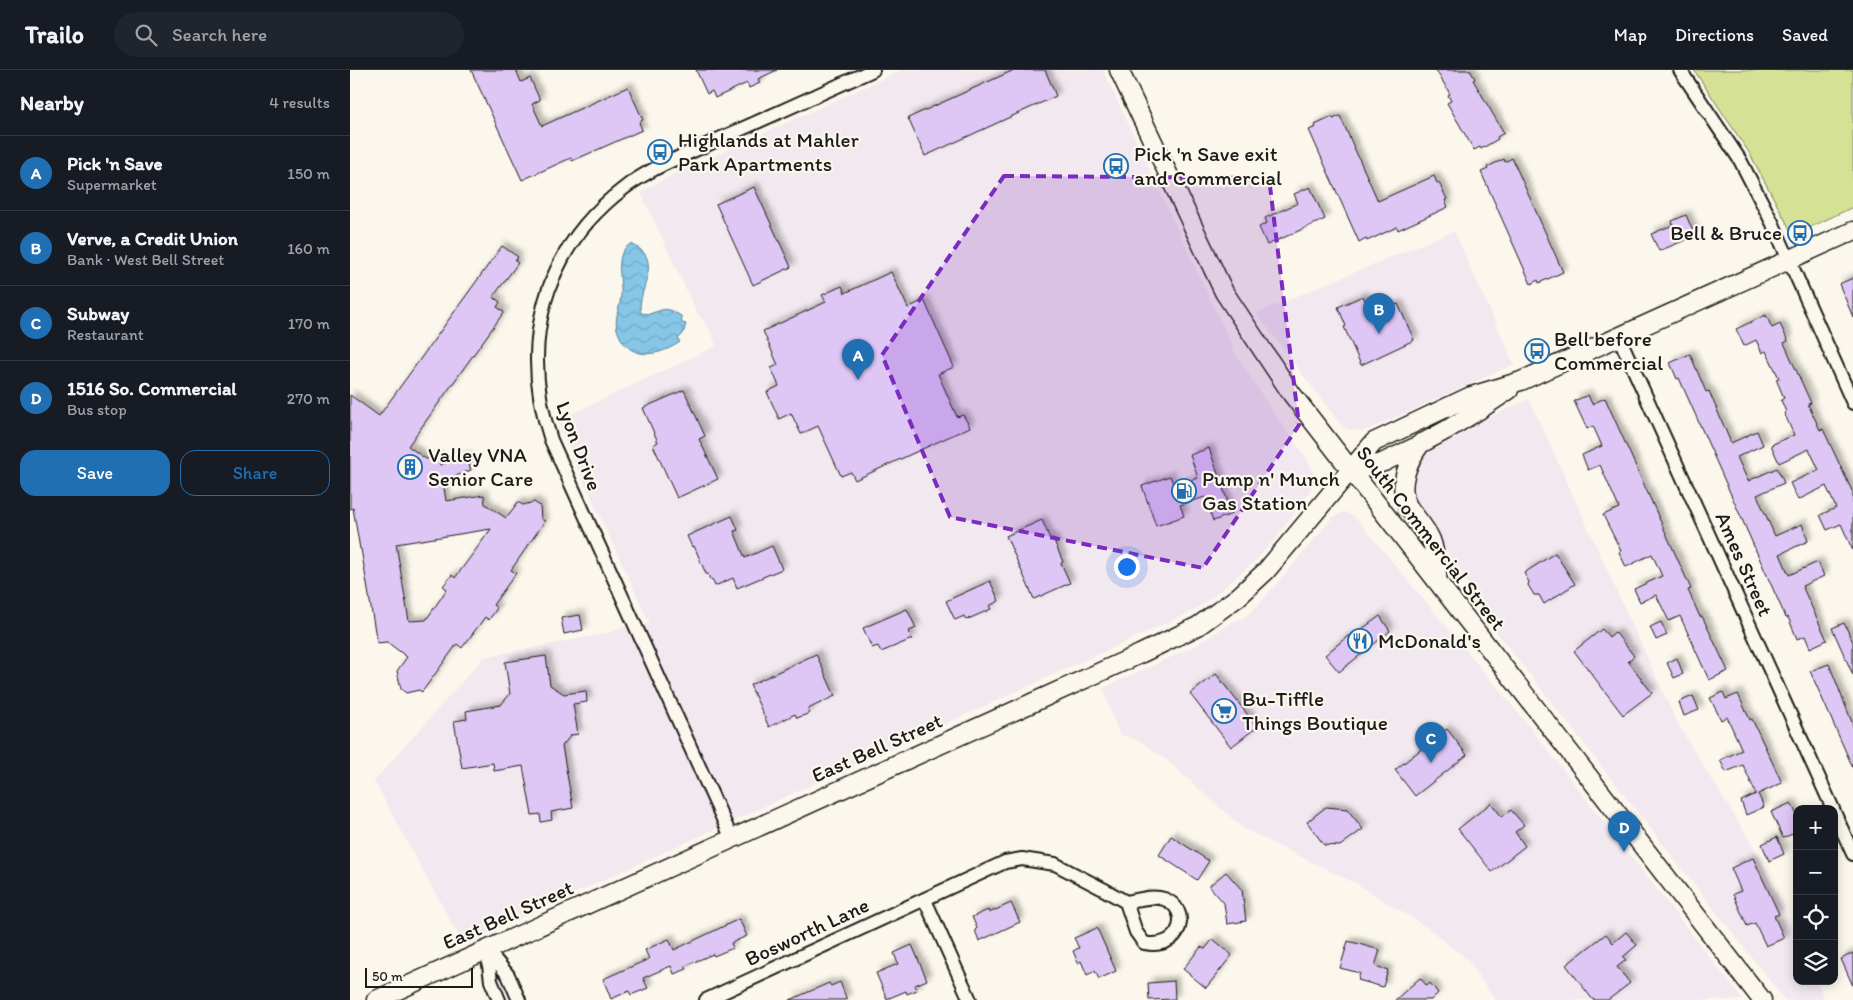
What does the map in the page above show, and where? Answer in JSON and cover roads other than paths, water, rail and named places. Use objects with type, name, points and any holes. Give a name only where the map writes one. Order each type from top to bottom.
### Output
[{"type":"main road","name":"South Commercial Street","points":[[1119,70],[1224,292],[1291,394],[1762,1000]]},
{"type":"main road","points":[[1350,471],[1382,462],[1421,442],[1479,411],[1522,382],[1853,231]]},
{"type":"main road","name":"East Bell Street","points":[[376,1000],[1198,626],[1238,597],[1266,571],[1374,442],[1471,396],[1522,382]]},
{"type":"main road","points":[[1421,442],[1408,465],[1404,477],[1404,493],[1408,506],[1431,540],[1439,585]]},
{"type":"street","name":"Lyon Drive","points":[[732,839],[551,440],[544,419],[537,374],[539,330],[543,307],[564,255],[591,218],[624,188],[662,165],[873,70]]},
{"type":"street","points":[[1680,70],[1737,156],[1772,222],[1853,403]]},
{"type":"street","name":"Ames Street","points":[[1619,337],[1831,805]]},
{"type":"street","points":[[1838,821],[1853,854]]},
{"type":"street","name":"Bosworth Lane","points":[[706,1000],[992,867],[1022,858],[1055,864],[1126,902]]},
{"type":"street","points":[[1149,897],[1164,900],[1174,905],[1179,913],[1178,932],[1172,940],[1163,943],[1154,945],[1144,943],[1136,932],[1126,902],[1149,897]]},
{"type":"street","points":[[924,900],[970,1000]]},
{"type":"street","points":[[487,950],[491,981],[499,1000]]},
{"type":"street","points":[[487,950],[508,975],[519,1000]]},
{"type":"water","points":[[631,244],[642,250],[647,258],[648,267],[640,305],[641,313],[649,314],[668,310],[681,316],[682,323],[686,324],[683,334],[678,339],[680,342],[662,351],[643,354],[635,351],[627,347],[617,329],[616,320],[621,294],[620,259],[625,248]]},
{"type":"place","name":"Highlands at Mahler Park Apartments","points":[[660,152]]},
{"type":"place","name":"Pick 'n Save exit and Commercial","points":[[1116,166]]},
{"type":"place","name":"Bell & Bruce","points":[[1800,233]]},
{"type":"place","name":"Verve, a Credit Union","points":[[1379,334]]},
{"type":"place","name":"Bell before Commercial","points":[[1537,351]]},
{"type":"place","name":"Pick 'n Save","points":[[858,380]]},
{"type":"place","name":"Valley VNA Senior Care","points":[[410,467]]},
{"type":"place","name":"Pump n' Munch Gas Station","points":[[1184,491]]},
{"type":"place","name":"McDonald's","points":[[1360,641]]},
{"type":"place","name":"Bu-Tiffle Things Boutique","points":[[1224,711]]},
{"type":"place","name":"Subway","points":[[1431,763]]},
{"type":"place","name":"1516 So. Commercial","points":[[1624,852]]}]
